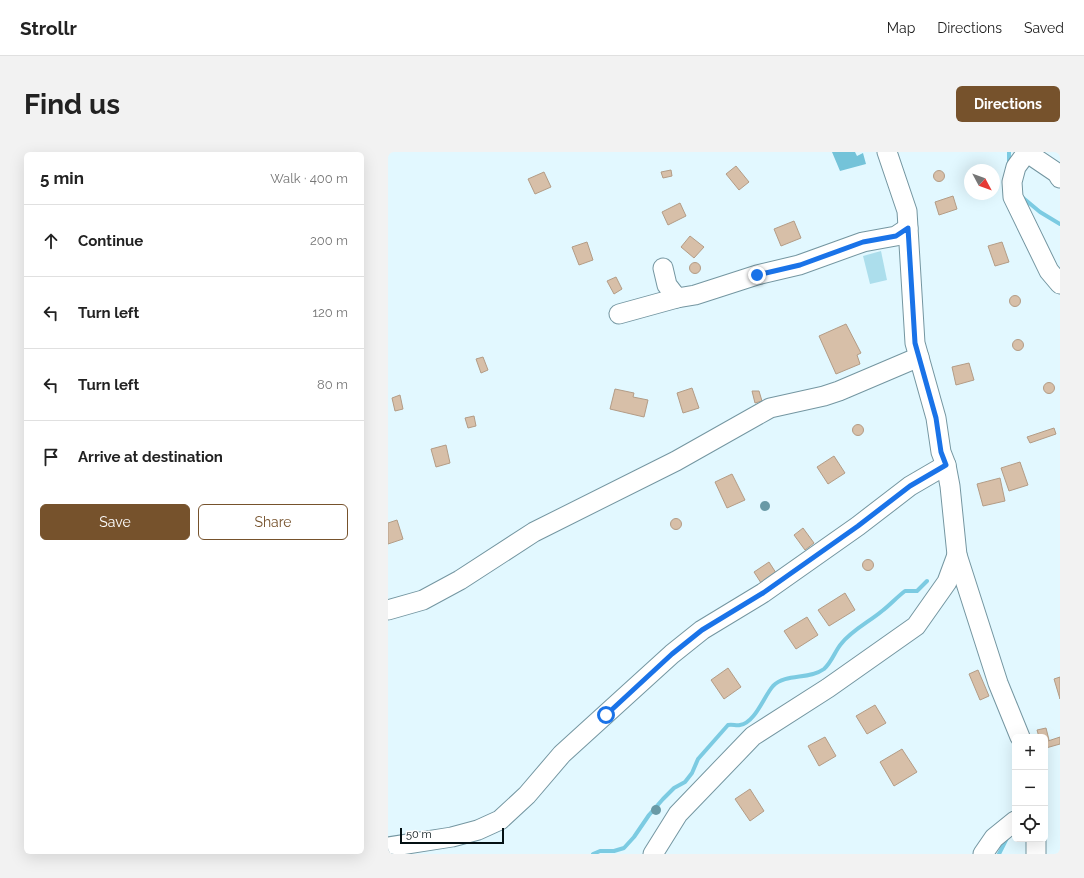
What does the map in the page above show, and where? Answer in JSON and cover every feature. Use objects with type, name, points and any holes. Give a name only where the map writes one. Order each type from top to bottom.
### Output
[{"type":"street","points":[[888,152],[907,211],[915,343],[936,418],[941,452],[946,465],[950,486],[957,555],[998,683],[1019,734]]},
{"type":"street","points":[[1060,178],[1057,173],[1026,152],[1016,167],[1012,182],[1013,197],[1049,271],[1060,284]]},
{"type":"street","points":[[619,314],[676,298],[695,295],[757,275],[800,265],[863,242],[896,236],[908,228]]},
{"type":"street","points":[[663,268],[667,285],[676,298]]},
{"type":"street","points":[[388,610],[429,597],[460,580],[534,532],[676,461],[770,408],[824,396],[839,391],[919,357]]},
{"type":"street","points":[[388,847],[452,837],[478,830],[500,820],[527,795],[562,754],[672,654],[702,630],[763,593],[858,526],[910,486],[946,465]]},
{"type":"street","points":[[653,854],[678,814],[753,736],[828,688],[916,626],[947,582],[957,555]]},
{"type":"street","points":[[983,854],[994,838],[1012,823]]},
{"type":"street","points":[[1036,842],[1036,854]]},
{"type":"shaded area","points":[[832,152],[855,152],[857,156],[863,153],[866,164],[840,171]]},
{"type":"shaded area","points":[[881,251],[887,280],[870,284],[863,256]]},
{"type":"building","points":[[736,166],[749,182],[739,190],[726,174]]},
{"type":"building","points":[[671,170],[672,176],[663,178],[661,172]]},
{"type":"building","points":[[939,170],[943,172],[945,176],[943,180],[939,182],[935,180],[933,176],[935,172]]},
{"type":"building","points":[[544,172],[551,187],[535,194],[528,179]]},
{"type":"building","points":[[953,196],[957,209],[939,215],[935,202]]},
{"type":"building","points":[[680,203],[686,216],[668,225],[662,212]]},
{"type":"building","points":[[794,221],[801,238],[781,246],[774,229]]},
{"type":"building","points":[[690,236],[704,247],[694,258],[681,247]]},
{"type":"building","points":[[587,242],[593,260],[579,265],[572,247]]},
{"type":"building","points":[[1002,242],[1009,262],[995,266],[988,246]]},
{"type":"building","points":[[695,262],[699,264],[701,268],[699,272],[695,274],[691,272],[689,268],[691,264]]},
{"type":"building","points":[[616,277],[622,289],[614,294],[607,281]]},
{"type":"building","points":[[1015,295],[1019,297],[1021,301],[1019,305],[1015,307],[1011,305],[1009,301],[1011,297]]},
{"type":"building","points":[[846,324],[861,353],[857,355],[860,364],[836,374],[819,336]]},
{"type":"building","points":[[1018,339],[1022,341],[1024,345],[1022,349],[1018,351],[1014,349],[1012,345],[1014,341]]},
{"type":"building","points":[[483,357],[488,370],[481,373],[476,359]]},
{"type":"building","points":[[969,363],[974,380],[956,385],[952,367]]},
{"type":"building","points":[[1049,382],[1053,384],[1055,388],[1053,392],[1049,394],[1045,392],[1043,388],[1045,384]]},
{"type":"building","points":[[692,388],[699,408],[683,413],[677,393]]},
{"type":"building","points":[[615,389],[634,393],[633,397],[648,400],[644,417],[610,409]]},
{"type":"building","points":[[752,391],[759,391],[762,401],[755,403]]},
{"type":"building","points":[[400,395],[403,409],[395,411],[392,398]]},
{"type":"building","points":[[474,416],[476,426],[468,428],[465,418]]},
{"type":"building","points":[[858,424],[862,426],[864,430],[862,434],[858,436],[854,434],[852,430],[854,426]]},
{"type":"building","points":[[1054,428],[1056,434],[1030,443],[1027,437]]},
{"type":"building","points":[[446,445],[450,463],[436,467],[431,449]]},
{"type":"building","points":[[834,456],[845,473],[828,484],[817,467]]},
{"type":"building","points":[[1020,462],[1028,485],[1009,491],[1001,468]]},
{"type":"building","points":[[732,474],[745,500],[727,508],[715,482]]},
{"type":"building","points":[[1000,478],[1005,501],[983,506],[977,484]]},
{"type":"building","points":[[676,518],[680,520],[682,524],[680,528],[676,530],[672,528],[670,524],[672,520]]},
{"type":"building","points":[[397,520],[403,539],[388,544],[388,523]]},
{"type":"building","points":[[803,528],[814,543],[805,550],[794,535]]},
{"type":"building","points":[[868,559],[872,561],[874,565],[872,569],[868,571],[864,569],[862,565],[864,561]]},
{"type":"building","points":[[769,562],[778,576],[763,586],[754,572]]},
{"type":"building","points":[[845,593],[855,610],[829,626],[818,610]]},
{"type":"building","points":[[807,617],[818,635],[796,649],[784,631]]},
{"type":"building","points":[[728,668],[741,687],[724,699],[711,680]]},
{"type":"building","points":[[978,670],[989,696],[980,700],[969,674]]},
{"type":"building","points":[[1060,677],[1060,699],[1054,679]]},
{"type":"building","points":[[875,705],[886,723],[867,734],[856,716]]},
{"type":"building","points":[[1046,728],[1048,734],[1038,734],[1037,730]]},
{"type":"building","points":[[825,737],[836,756],[819,766],[808,746]]},
{"type":"building","points":[[1060,737],[1060,744],[1048,747],[1048,741]]},
{"type":"building","points":[[902,749],[917,772],[894,786],[880,762]]},
{"type":"building","points":[[750,789],[764,811],[750,821],[735,799]]},
{"type":"waterway","points":[[1009,152],[1009,166]]},
{"type":"waterway","points":[[1022,197],[1040,212],[1060,224]]},
{"type":"waterway","points":[[593,854],[600,851],[614,851],[624,848],[663,799],[674,788],[685,782],[692,773],[698,759],[728,725],[740,725],[750,719],[755,714],[773,686],[784,679],[812,674],[824,669],[850,634],[885,609],[905,591],[917,591],[927,581]]},
{"type":"waterway","points":[[999,854],[1007,838]]},
{"type":"route","points":[[606,715],[672,654],[702,630],[763,593],[858,526],[910,486],[946,465],[941,452],[936,418],[915,343],[908,228],[896,236],[863,242],[800,265],[757,275]]}]
